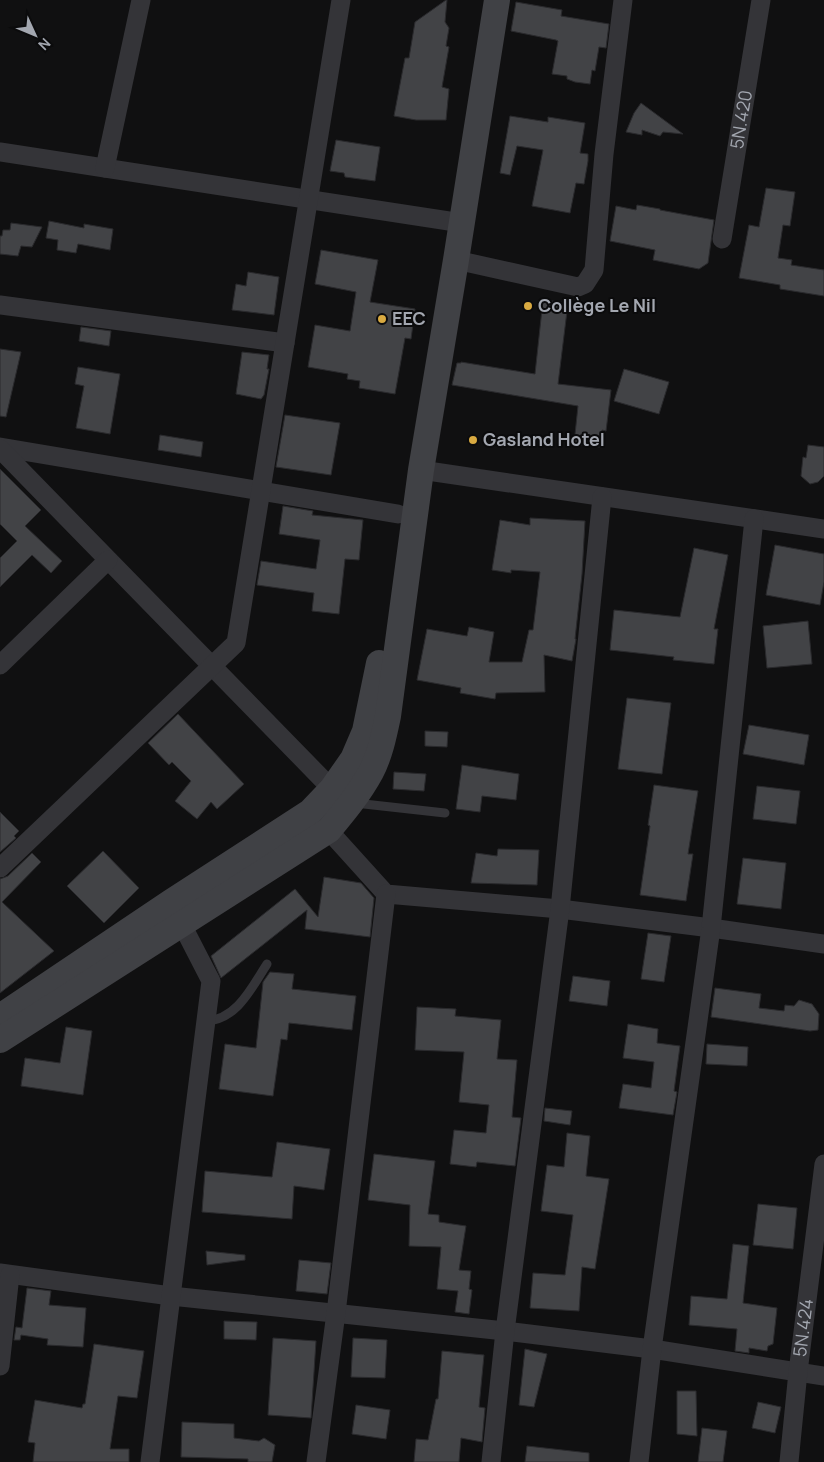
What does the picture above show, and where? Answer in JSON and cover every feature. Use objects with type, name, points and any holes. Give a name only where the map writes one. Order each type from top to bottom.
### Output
[{"type":"main road","points":[[0,1040],[176,913],[310,812],[342,796],[371,771],[381,745],[388,716],[421,470],[456,260],[453,221],[482,0]]},
{"type":"main road","points":[[0,1016],[176,913],[329,830],[342,796],[353,758],[365,730],[378,669],[398,514],[497,0]]},
{"type":"street","points":[[105,168],[141,0]]},
{"type":"street","points":[[0,868],[236,643],[341,0]]},
{"type":"street","points":[[456,260],[578,287],[585,284],[594,270],[604,154],[623,0]]},
{"type":"street","name":"5N.420","points":[[722,239],[761,0]]},
{"type":"street","points":[[0,152],[453,221]]},
{"type":"street","points":[[0,305],[285,343]]},
{"type":"street","points":[[0,448],[398,514]]},
{"type":"street","points":[[0,448],[212,666],[342,796]]},
{"type":"street","points":[[421,470],[824,529]]},
{"type":"street","points":[[491,1462],[505,1331],[560,909],[602,497]]},
{"type":"street","points":[[639,1462],[652,1349],[710,928],[754,519]]},
{"type":"street","points":[[0,665],[108,560]]},
{"type":"street","points":[[310,812],[329,830],[386,894],[560,909],[824,944]]},
{"type":"street","points":[[316,1462],[336,1313],[386,894]]},
{"type":"street","points":[[150,1462],[211,981],[176,913]]},
{"type":"street","name":"5N.424","points":[[788,1462],[824,1164]]},
{"type":"street","points":[[0,1366],[5,1274],[171,1296],[505,1331],[652,1349],[824,1376]]},
{"type":"lane","points":[[342,796],[445,813]]},
{"type":"lane","points":[[206,1021],[214,1020],[232,1012],[244,999],[267,964]]},
{"type":"building","points":[[446,0],[445,22],[449,28],[446,46],[449,47],[442,87],[449,89],[446,120],[416,120],[394,116],[405,58],[409,58],[415,22]]},
{"type":"building","points":[[516,2],[562,10],[561,16],[609,24],[606,48],[599,47],[595,71],[592,70],[590,84],[575,82],[567,79],[567,76],[552,74],[558,41],[511,31]]},
{"type":"building","points":[[641,103],[683,134],[663,132],[660,136],[642,130],[642,135],[626,132],[634,113]]},
{"type":"building","points":[[510,116],[548,122],[548,117],[585,123],[580,153],[588,154],[588,161],[584,184],[576,183],[570,213],[532,206],[543,150],[517,146],[510,175],[500,173]]},
{"type":"building","points":[[336,140],[380,147],[375,181],[345,177],[344,173],[330,171]]},
{"type":"building","points":[[766,188],[795,192],[790,226],[783,225],[778,258],[792,260],[791,265],[824,270],[824,296],[780,289],[780,285],[739,278],[749,225],[759,227]]},
{"type":"building","points":[[637,205],[714,220],[708,263],[699,269],[653,260],[655,250],[610,241],[616,206],[636,210]]},
{"type":"building","points":[[49,221],[84,228],[84,224],[113,229],[110,250],[78,244],[76,253],[57,250],[58,240],[46,238]]},
{"type":"building","points":[[11,223],[42,227],[32,247],[21,246],[18,256],[0,254],[0,236],[2,236],[3,230],[10,230]]},
{"type":"building","points":[[321,250],[378,260],[370,302],[415,309],[411,339],[405,338],[395,394],[359,388],[360,381],[347,379],[348,374],[308,367],[315,325],[350,331],[356,292],[315,284]]},
{"type":"building","points":[[248,272],[279,277],[274,315],[232,310],[236,284],[246,286]]},
{"type":"building","points":[[543,300],[568,303],[558,384],[611,390],[606,431],[602,430],[600,447],[574,444],[578,406],[452,385],[457,363],[461,362],[535,374]]},
{"type":"building","points":[[81,327],[111,331],[109,346],[79,341]]},
{"type":"building","points":[[0,349],[21,352],[6,417],[0,416]]},
{"type":"building","points":[[242,352],[269,355],[267,369],[269,369],[264,395],[261,399],[236,394]]},
{"type":"building","points":[[78,367],[120,374],[110,434],[76,428],[84,386],[75,384]]},
{"type":"building","points":[[624,369],[669,382],[659,414],[614,401]]},
{"type":"building","points":[[285,415],[340,423],[331,475],[276,467]]},
{"type":"building","points":[[160,435],[203,442],[201,457],[158,450]]},
{"type":"building","points":[[808,445],[824,447],[824,476],[818,482],[810,484],[801,476],[803,457],[806,458]]},
{"type":"building","points":[[0,469],[41,510],[25,526],[62,561],[51,573],[32,555],[0,587],[0,558],[17,541],[0,524]]},
{"type":"building","points":[[283,506],[313,511],[312,515],[363,520],[359,560],[345,559],[339,614],[312,611],[314,593],[257,585],[261,561],[316,569],[320,540],[279,534]]},
{"type":"building","points":[[530,518],[585,521],[576,639],[572,661],[544,655],[545,692],[496,693],[495,699],[460,693],[461,688],[417,680],[427,629],[467,636],[469,627],[494,632],[489,662],[522,662],[529,630],[533,630],[540,572],[511,570],[511,573],[492,570],[500,520],[530,525]]},
{"type":"building","points":[[775,545],[824,554],[824,582],[820,605],[766,595]]},
{"type":"building","points":[[694,548],[728,555],[714,629],[718,629],[714,664],[673,660],[674,657],[610,650],[614,610],[680,617]]},
{"type":"building","points":[[808,621],[812,664],[767,668],[763,626]]},
{"type":"building","points":[[627,698],[671,703],[662,774],[618,769]]},
{"type":"building","points":[[178,714],[244,784],[217,809],[211,802],[197,819],[175,801],[191,781],[172,762],[169,765],[148,743]]},
{"type":"building","points":[[749,725],[809,735],[804,765],[743,754]]},
{"type":"building","points":[[425,731],[448,732],[447,747],[425,746]]},
{"type":"building","points":[[462,765],[519,774],[516,800],[482,796],[480,812],[456,809]]},
{"type":"building","points":[[394,772],[426,774],[424,791],[393,789]]},
{"type":"building","points":[[654,785],[698,791],[688,854],[693,854],[686,901],[640,895]]},
{"type":"building","points":[[757,786],[800,791],[796,824],[753,819]]},
{"type":"building","points":[[0,812],[19,831],[14,836],[16,838],[0,852]]},
{"type":"building","points":[[498,849],[539,850],[537,885],[471,883],[476,853],[497,856]]},
{"type":"building","points":[[103,851],[139,888],[104,923],[67,886]]},
{"type":"building","points":[[32,853],[41,862],[2,902],[54,951],[0,993],[0,879],[8,876]]},
{"type":"building","points":[[743,858],[786,863],[781,909],[737,904]]},
{"type":"building","points":[[324,877],[361,883],[374,898],[370,937],[305,929],[307,910],[221,978],[211,956],[295,889],[318,917]]},
{"type":"building","points":[[648,933],[671,936],[664,982],[641,979]]},
{"type":"building","points":[[270,972],[294,974],[292,989],[356,996],[352,1030],[289,1023],[287,1040],[281,1039],[273,1096],[219,1089],[225,1044],[256,1048],[263,982]]},
{"type":"building","points":[[573,976],[610,981],[607,1006],[569,1001]]},
{"type":"building","points":[[715,988],[761,994],[759,1008],[784,1011],[785,1005],[794,1006],[799,1000],[812,1004],[819,1014],[818,1030],[810,1031],[711,1017]]},
{"type":"building","points":[[417,1007],[456,1009],[455,1016],[501,1020],[497,1059],[517,1060],[512,1117],[521,1118],[515,1166],[477,1162],[476,1167],[450,1164],[454,1130],[486,1133],[489,1105],[459,1102],[464,1052],[415,1050]]},
{"type":"building","points":[[628,1024],[658,1029],[657,1043],[680,1046],[674,1091],[677,1092],[673,1115],[619,1108],[623,1084],[651,1088],[654,1062],[623,1058]]},
{"type":"building","points":[[66,1027],[92,1031],[83,1095],[21,1086],[25,1058],[60,1063]]},
{"type":"building","points":[[707,1044],[748,1047],[747,1066],[706,1064]]},
{"type":"building","points":[[545,1108],[572,1111],[570,1125],[544,1121]]},
{"type":"building","points":[[567,1133],[590,1136],[586,1176],[609,1179],[595,1269],[582,1267],[579,1311],[530,1308],[533,1273],[565,1275],[573,1215],[541,1211],[547,1165],[564,1167]]},
{"type":"building","points":[[277,1142],[330,1149],[324,1190],[294,1186],[292,1219],[202,1212],[205,1171],[272,1177]]},
{"type":"building","points":[[374,1154],[435,1161],[428,1214],[439,1215],[439,1222],[466,1226],[459,1270],[471,1271],[469,1289],[472,1290],[469,1314],[455,1312],[458,1291],[437,1289],[441,1247],[409,1246],[410,1205],[368,1200]]},
{"type":"building","points":[[758,1204],[797,1208],[793,1249],[753,1245]]},
{"type":"building","points":[[733,1244],[749,1246],[743,1303],[777,1308],[773,1344],[768,1346],[767,1351],[749,1348],[749,1353],[735,1351],[737,1329],[689,1325],[691,1296],[727,1299]]},
{"type":"building","points":[[206,1251],[245,1255],[245,1260],[207,1265]]},
{"type":"building","points":[[299,1260],[331,1263],[327,1294],[296,1291]]},
{"type":"building","points":[[27,1288],[51,1291],[49,1305],[86,1308],[83,1347],[47,1345],[48,1339],[21,1335],[20,1340],[14,1340],[16,1327],[22,1328]]},
{"type":"building","points":[[224,1321],[257,1322],[256,1340],[224,1339]]},
{"type":"building","points":[[273,1338],[316,1341],[311,1418],[268,1415]]},
{"type":"building","points":[[353,1338],[387,1340],[385,1378],[351,1377]]},
{"type":"building","points":[[94,1344],[144,1351],[137,1398],[118,1396],[110,1449],[129,1449],[129,1462],[33,1462],[35,1443],[28,1442],[35,1400],[82,1408],[83,1404],[85,1404]]},
{"type":"building","points":[[525,1349],[547,1354],[534,1407],[519,1405]]},
{"type":"building","points":[[442,1351],[484,1355],[479,1407],[485,1408],[482,1442],[461,1438],[459,1462],[414,1462],[416,1439],[428,1440],[436,1399],[438,1399]]},
{"type":"building","points":[[677,1391],[696,1391],[697,1436],[677,1434]]},
{"type":"building","points":[[758,1402],[781,1407],[775,1433],[752,1428]]},
{"type":"building","points":[[356,1405],[390,1410],[386,1439],[352,1434]]},
{"type":"building","points":[[182,1422],[234,1424],[234,1438],[259,1441],[264,1438],[275,1445],[272,1462],[248,1462],[248,1459],[181,1457]]},
{"type":"building","points":[[702,1428],[727,1431],[723,1462],[698,1462]]},
{"type":"building","points":[[527,1446],[589,1453],[589,1462],[525,1462]]},
{"type":"place","name":"Collège Le Nil","points":[[528,306]]},
{"type":"place","name":"EEC","points":[[382,319]]},
{"type":"place","name":"Gasland Hotel","points":[[473,440]]}]
